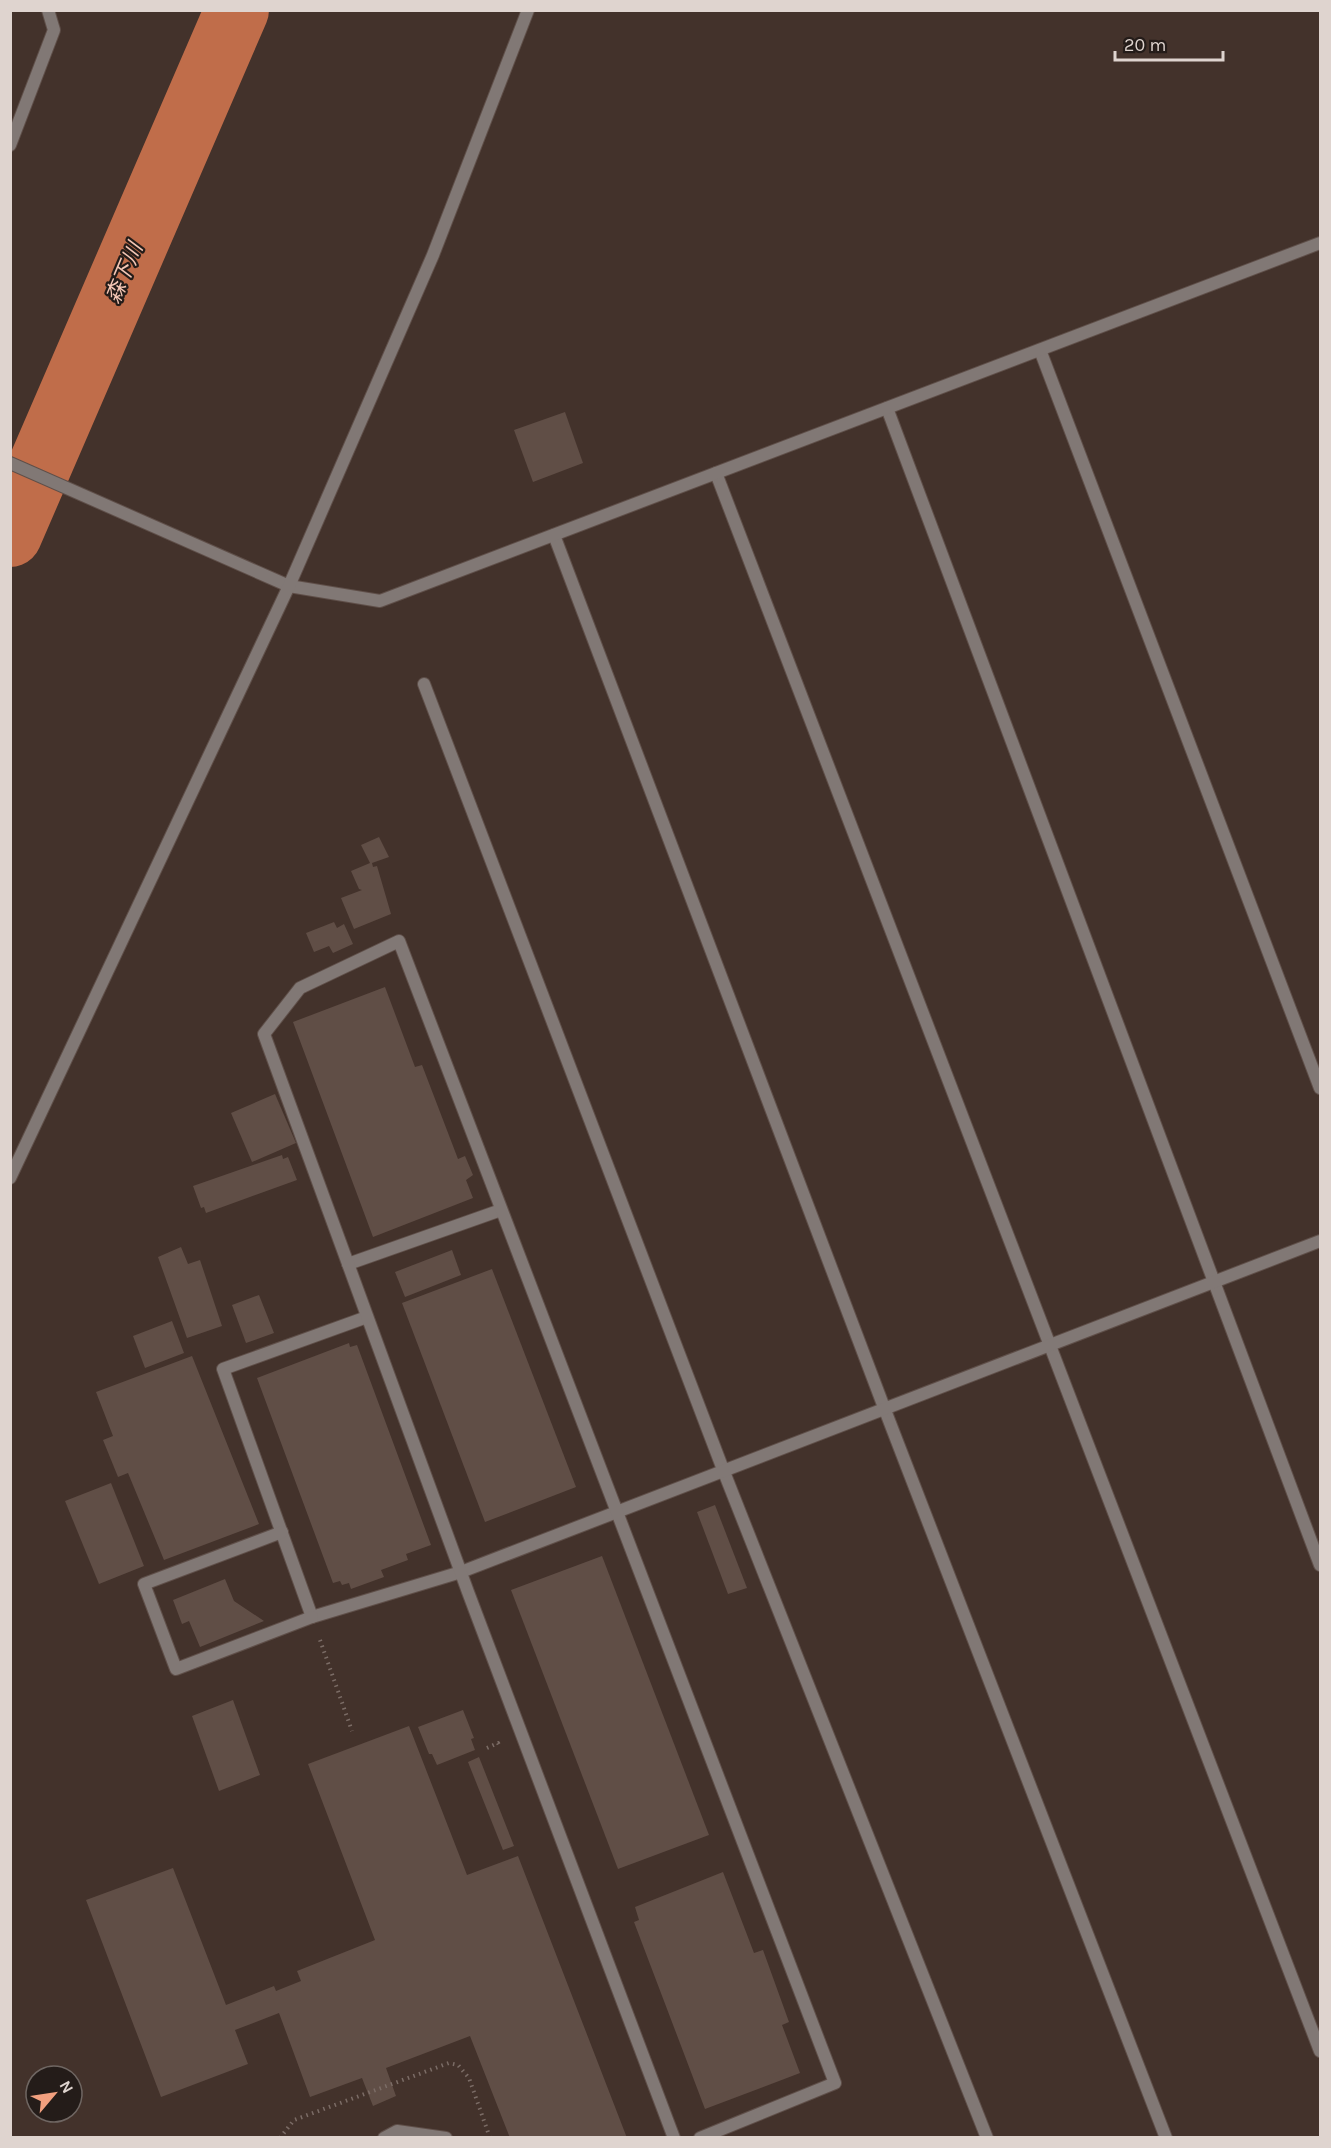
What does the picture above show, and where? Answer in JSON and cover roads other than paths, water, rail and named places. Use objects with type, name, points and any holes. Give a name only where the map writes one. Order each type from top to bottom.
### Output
[{"type":"street","points":[[10,145],[54,30],[48,10]]},
{"type":"street","points":[[10,1178],[290,586],[433,255],[528,10]]},
{"type":"street","points":[[10,463],[198,548],[290,586],[380,601],[1320,243]]},
{"type":"street","points":[[1040,350],[1320,1088]]},
{"type":"street","points":[[887,408],[1320,1565]]},
{"type":"street","points":[[716,473],[1320,2050]]},
{"type":"street","points":[[554,535],[885,1410],[1166,2138]]},
{"type":"street","points":[[424,684],[724,1472],[987,2138]]},
{"type":"street","points":[[674,2138],[461,1572],[264,1034],[300,987],[399,941],[615,1513],[835,2083],[700,2138]]},
{"type":"street","points":[[348,1264],[501,1210]]},
{"type":"street","points":[[282,1533],[144,1584],[176,1669],[312,1617],[461,1572],[1320,1241]]},
{"type":"street","points":[[312,1617],[223,1369],[367,1317]]},
{"type":"street","points":[[384,2138],[397,2131],[446,2138]]},
{"type":"waterway","name":"森下川","points":[[10,535],[237,10]]}]
